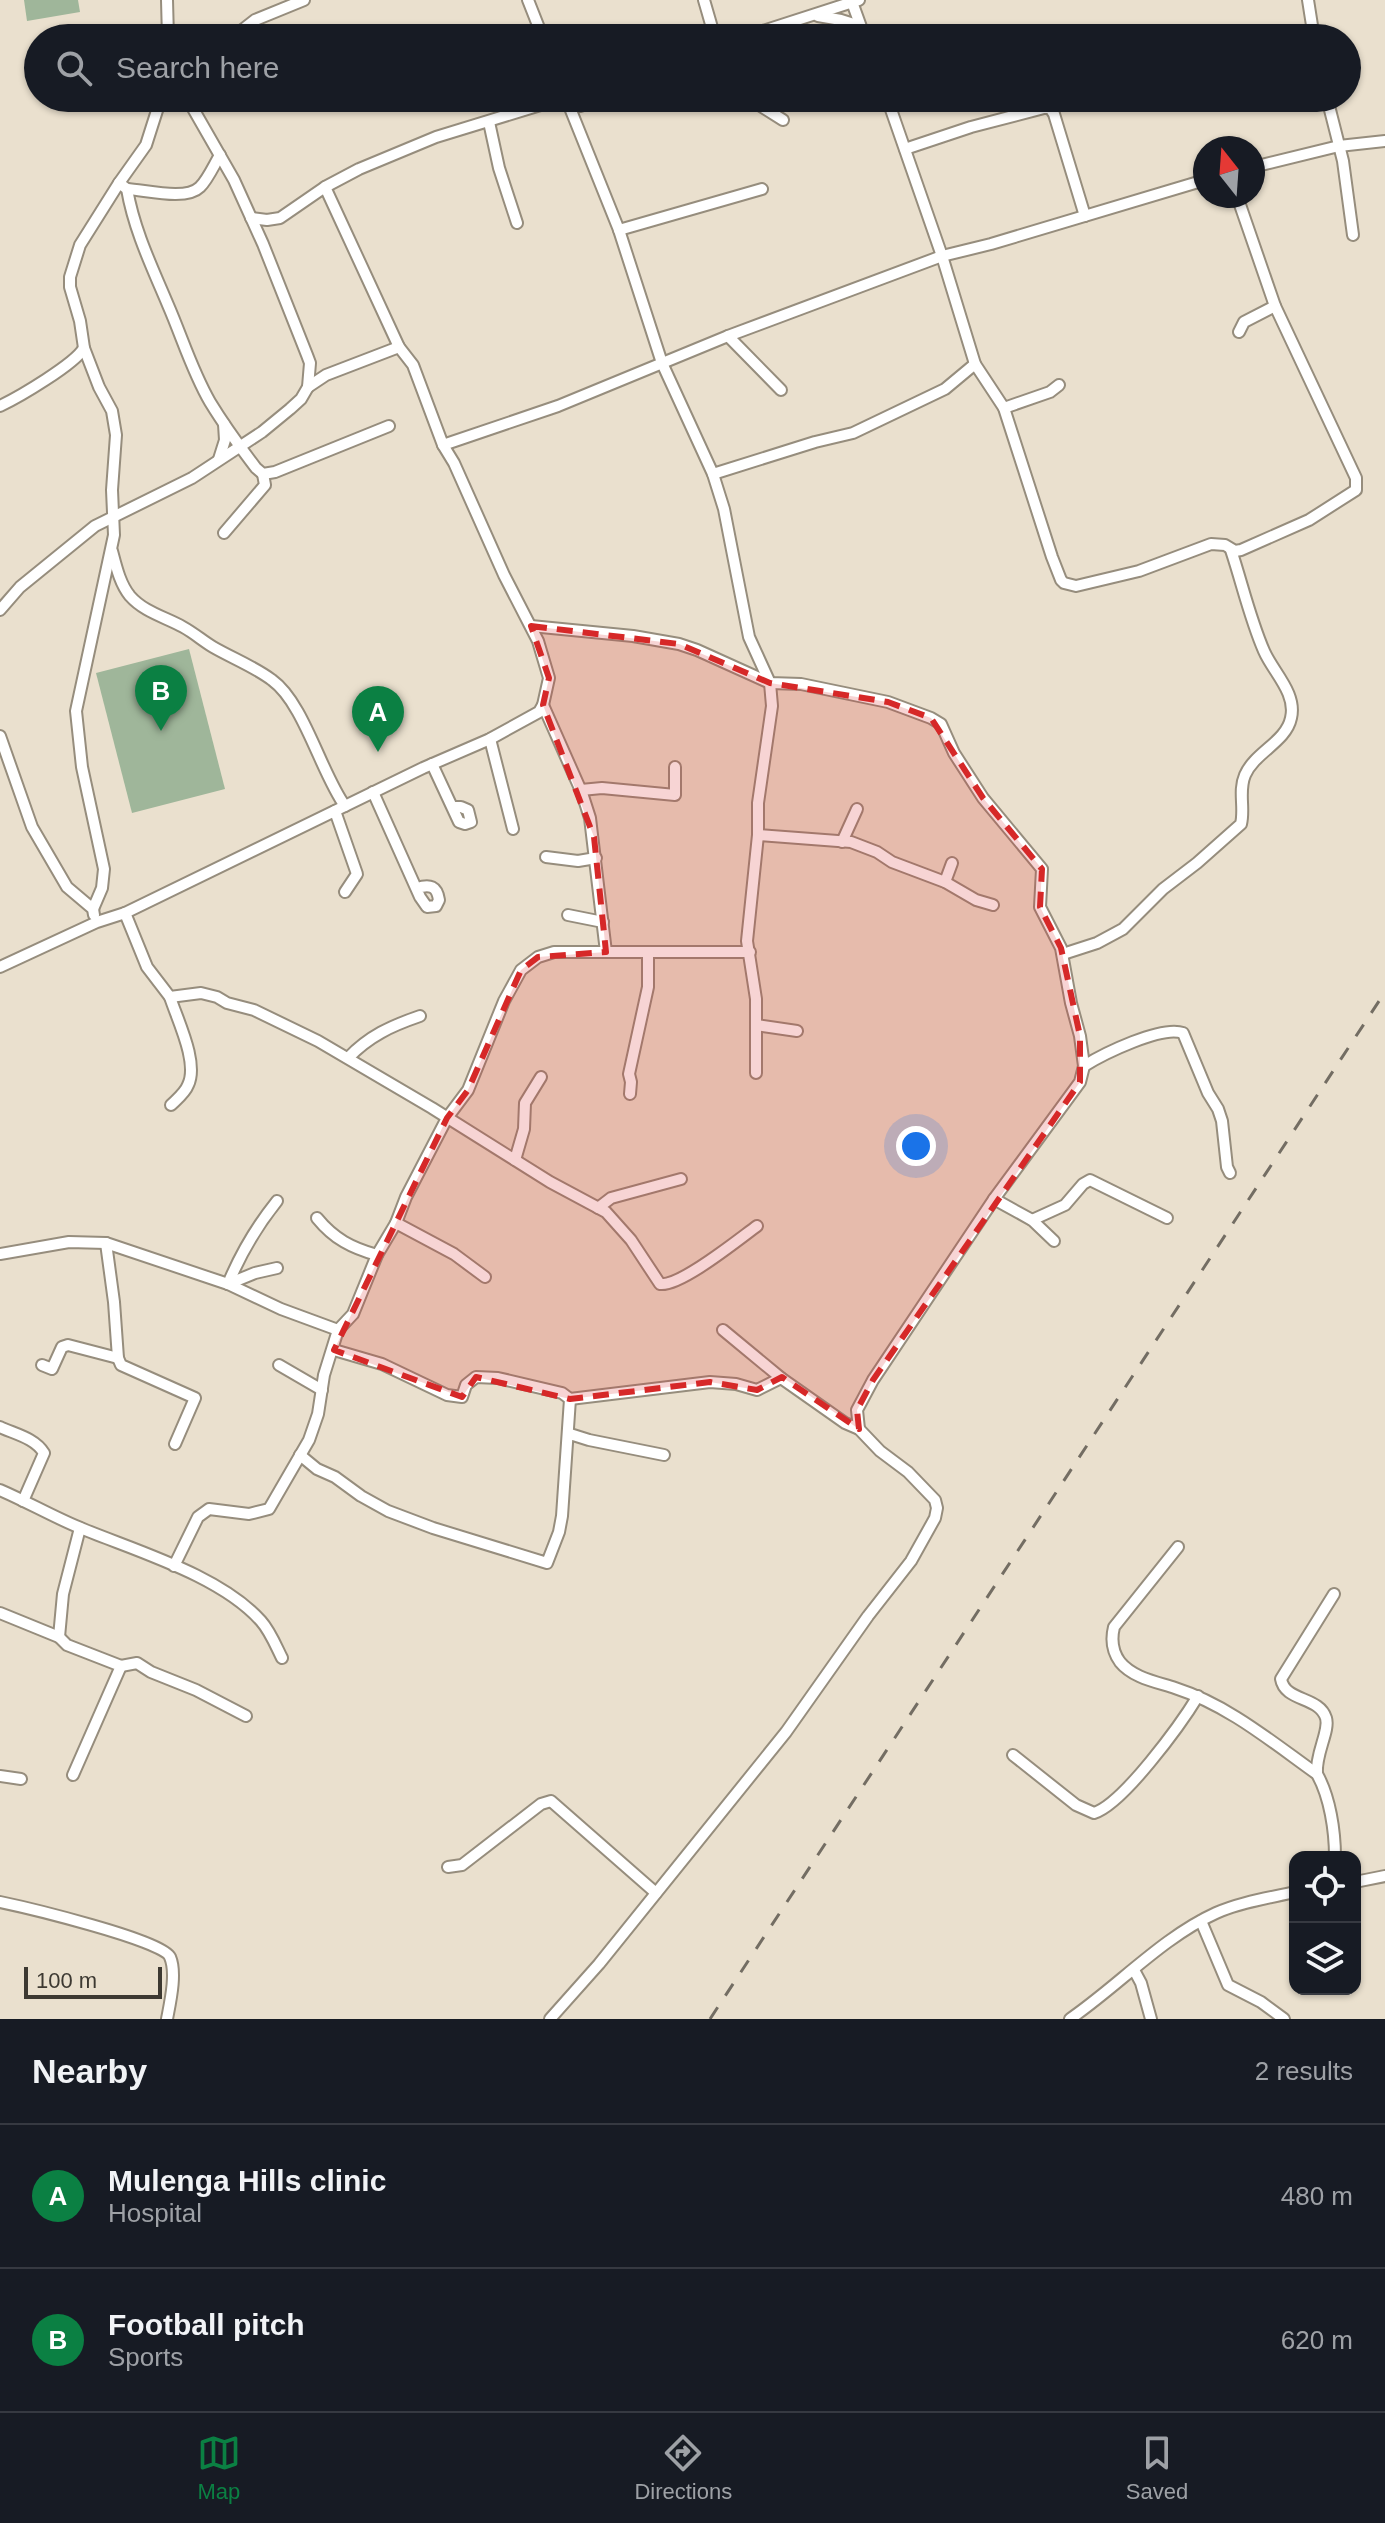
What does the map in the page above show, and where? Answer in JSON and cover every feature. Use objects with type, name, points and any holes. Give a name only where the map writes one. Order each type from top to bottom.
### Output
[{"type":"street","points":[[167,0],[168,24]]},
{"type":"street","points":[[250,24],[304,0]]},
{"type":"street","points":[[528,0],[537,24]]},
{"type":"street","points":[[704,0],[711,24]]},
{"type":"street","points":[[1308,0],[1312,24]]},
{"type":"street","points":[[786,24],[856,1],[860,24]]},
{"type":"street","points":[[812,16],[854,24]]},
{"type":"street","points":[[93,909],[102,888],[104,869],[82,767],[76,711],[114,535],[114,419],[84,348],[70,287],[72,267],[80,245],[123,186],[146,145],[158,112]]},
{"type":"street","points":[[0,610],[20,587],[95,526],[178,486],[218,461],[290,409],[308,387],[310,363],[263,244],[234,180],[195,112]]},
{"type":"street","points":[[251,218],[274,220],[287,215],[325,187],[369,165],[436,137],[520,112]]},
{"type":"street","points":[[572,112],[619,230],[662,363],[713,474],[724,509],[749,637],[770,683],[772,706],[758,803],[758,835],[747,941],[755,984],[756,1073]]},
{"type":"street","points":[[770,112],[783,120]]},
{"type":"street","points":[[892,112],[942,256],[975,364],[1004,408],[1042,528],[1064,583],[1076,586],[1106,580],[1211,544],[1225,545],[1231,550],[1263,649],[1292,704],[1287,729],[1244,776],[1241,824],[1163,889],[1123,929],[1097,943],[1063,954]]},
{"type":"street","points":[[905,149],[1029,112]]},
{"type":"street","points":[[1053,112],[1085,216]]},
{"type":"street","points":[[1330,112],[1347,184],[1353,235]]},
{"type":"street","points":[[489,122],[499,168],[517,223]]},
{"type":"street","points":[[1265,164],[1339,146],[1385,141]]},
{"type":"street","points":[[123,186],[179,195],[191,193],[205,182],[220,155]]},
{"type":"street","points":[[443,445],[558,406],[728,336],[942,256],[1193,184]]},
{"type":"street","points":[[123,186],[160,289],[209,400],[263,474],[265,485],[224,533]]},
{"type":"street","points":[[0,967],[97,922],[125,913],[373,792],[490,739],[539,712],[543,705],[549,678],[531,626],[443,445],[413,365],[399,347],[325,187]]},
{"type":"street","points":[[619,230],[762,189]]},
{"type":"street","points":[[1231,550],[1241,550],[1309,520],[1353,494],[1357,485],[1275,306],[1241,208]]},
{"type":"street","points":[[263,244],[274,220]]},
{"type":"street","points":[[1239,332],[1244,322],[1275,306]]},
{"type":"street","points":[[728,336],[781,390]]},
{"type":"street","points":[[308,387],[326,375],[399,347]]},
{"type":"street","points":[[0,406],[72,362],[84,348]]},
{"type":"street","points":[[310,363],[326,375]]},
{"type":"street","points":[[713,474],[853,433],[945,389],[975,364]]},
{"type":"street","points":[[1004,408],[1050,392],[1059,385]]},
{"type":"street","points":[[218,461],[225,440],[224,423]]},
{"type":"street","points":[[263,474],[275,472],[389,426]]},
{"type":"street","points":[[111,549],[128,593],[139,604],[270,678],[296,710],[322,758],[340,808],[357,874],[345,892]]},
{"type":"street","points":[[531,626],[679,644],[770,683],[801,684],[888,702],[941,724],[954,753],[983,798],[1042,869],[1040,907],[1063,954],[1084,1066],[1080,1082],[994,1199],[860,1402],[856,1418],[859,1429]]},
{"type":"street","points":[[543,705],[581,790],[590,818],[606,952]]},
{"type":"street","points":[[0,736],[32,827],[67,887],[93,909],[97,922]]},
{"type":"street","points":[[490,739],[513,829]]},
{"type":"street","points":[[432,764],[453,807]]},
{"type":"street","points":[[581,790],[602,788],[675,795],[675,767]]},
{"type":"street","points":[[373,792],[417,888]]},
{"type":"street","points":[[842,842],[857,809]]},
{"type":"street","points":[[758,835],[851,842],[993,905]]},
{"type":"street","points":[[546,857],[578,861],[596,858]]},
{"type":"street","points":[[945,882],[952,863]]},
{"type":"street","points":[[125,913],[147,967],[170,997],[188,1051],[192,1074],[187,1088],[171,1105]]},
{"type":"street","points":[[568,915],[603,922]]},
{"type":"street","points":[[174,1566],[198,1517],[209,1509],[249,1514],[269,1509],[309,1440],[338,1330],[353,1314],[377,1255],[396,1223],[406,1197],[447,1118],[468,1090],[504,1001],[521,970],[538,957],[554,952],[750,952]]},
{"type":"street","points":[[630,1094],[629,1074],[648,987],[648,953]]},
{"type":"street","points":[[170,997],[201,993],[217,997],[254,1010],[348,1058],[563,1190],[606,1212],[631,1240],[660,1284],[668,1286],[711,1260],[757,1226]]},
{"type":"street","points":[[348,1058],[362,1043],[379,1032],[420,1016]]},
{"type":"street","points":[[756,1025],[797,1031]]},
{"type":"street","points":[[1084,1066],[1102,1055],[1153,1036],[1177,1030],[1183,1033],[1218,1109],[1230,1173]]},
{"type":"street","points":[[515,1160],[524,1129],[525,1103],[541,1077]]},
{"type":"street","points":[[598,1208],[611,1198],[681,1179]]},
{"type":"street","points":[[1032,1220],[1065,1205],[1090,1180],[1167,1218]]},
{"type":"street","points":[[994,1199],[1032,1220],[1054,1241]]},
{"type":"street","points":[[228,1284],[265,1215],[277,1201]]},
{"type":"street","points":[[317,1218],[329,1233],[352,1248],[377,1255]]},
{"type":"street","points":[[396,1223],[454,1254],[485,1277]]},
{"type":"street","points":[[0,1254],[69,1242],[106,1243],[228,1284],[281,1309],[338,1330]]},
{"type":"street","points":[[106,1243],[121,1365],[195,1398],[175,1444]]},
{"type":"street","points":[[228,1284],[277,1268]]},
{"type":"street","points":[[550,2019],[599,1964],[786,1732],[911,1561],[930,1529],[937,1508],[930,1492],[880,1451],[859,1429],[845,1423],[781,1378],[723,1330]]},
{"type":"street","points":[[42,1365],[52,1369],[62,1347],[68,1345],[118,1358]]},
{"type":"street","points":[[334,1350],[382,1364],[447,1395],[462,1397],[466,1385],[476,1377],[498,1378],[562,1393],[570,1399],[710,1382],[757,1390],[781,1378]]},
{"type":"street","points":[[279,1365],[322,1390]]},
{"type":"street","points":[[300,1455],[317,1469],[388,1511],[547,1563],[559,1532],[570,1434],[570,1399]]},
{"type":"street","points":[[0,1427],[30,1440],[44,1453],[23,1501]]},
{"type":"street","points":[[570,1434],[664,1455]]},
{"type":"street","points":[[0,1490],[209,1583],[263,1623],[282,1658]]},
{"type":"street","points":[[59,1637],[63,1594],[80,1528]]},
{"type":"street","points":[[1178,1547],[1114,1627],[1111,1639],[1121,1663],[1134,1673],[1214,1703],[1317,1774],[1330,1815],[1334,1851]]},
{"type":"street","points":[[1317,1774],[1316,1762],[1327,1726],[1325,1716],[1320,1707],[1288,1692],[1281,1679],[1334,1594]]},
{"type":"street","points":[[0,1613],[59,1637],[67,1645],[121,1666],[137,1663],[246,1716]]},
{"type":"street","points":[[73,1775],[121,1666]]},
{"type":"street","points":[[1013,1755],[1076,1805],[1094,1813],[1099,1812],[1110,1805],[1153,1758],[1198,1696]]},
{"type":"street","points":[[0,1776],[21,1779]]},
{"type":"street","points":[[448,1867],[462,1865],[541,1804],[551,1801],[656,1893]]},
{"type":"street","points":[[1361,1881],[1385,1876]]},
{"type":"street","points":[[1070,2019],[1167,1943],[1201,1921],[1239,1904],[1289,1893]]},
{"type":"street","points":[[0,1902],[84,1923],[143,1941],[166,1952],[171,1958],[172,1969],[167,2019]]},
{"type":"street","points":[[1201,1921],[1228,1985],[1261,2002],[1284,2019]]},
{"type":"street","points":[[1134,1970],[1151,2019]]},
{"type":"highlighted area","points":[[531,626],[679,644],[770,683],[888,702],[931,718],[983,798],[1042,869],[1040,907],[1061,948],[1080,1036],[1080,1082],[873,1380],[857,1410],[859,1429],[782,1377],[757,1390],[710,1382],[570,1399],[476,1377],[462,1397],[334,1350],[447,1118],[468,1090],[521,970],[538,957],[606,952],[594,837],[543,705],[549,678]]},
{"type":"green space","points":[[24,0],[78,0],[80,12],[27,21]]},
{"type":"green space","points":[[189,649],[225,789],[132,813],[96,673]]},
{"type":"railway","points":[[710,2019],[1385,992]]},
{"type":"place","name":"Football pitch","points":[[161,731]]},
{"type":"place","name":"Mulenga Hills clinic","points":[[378,752]]}]
